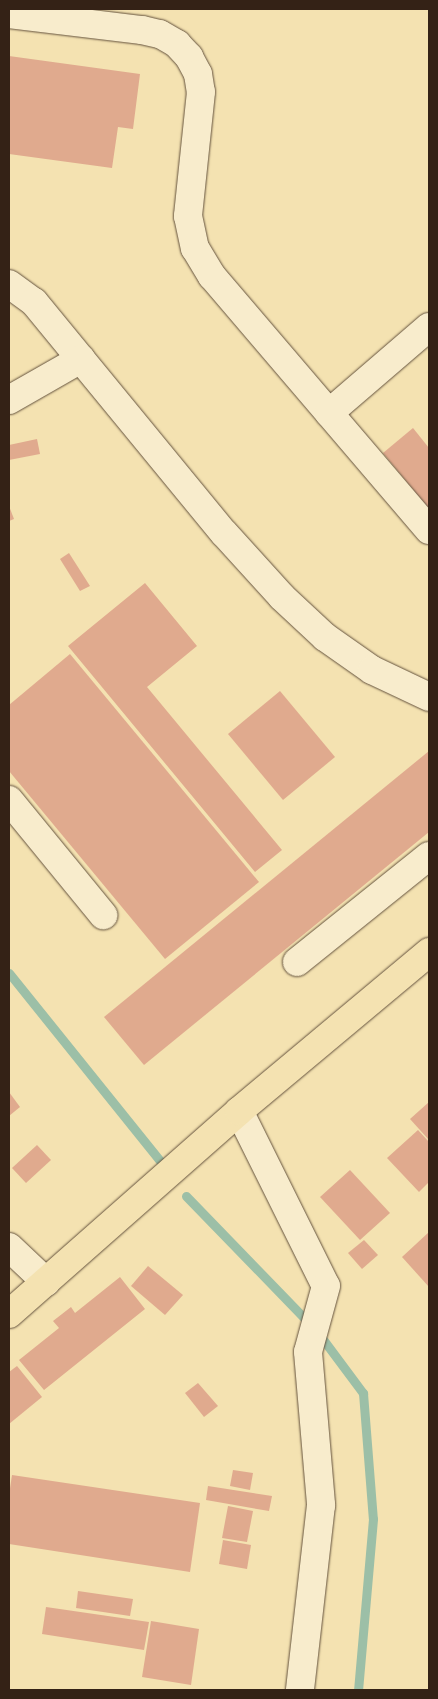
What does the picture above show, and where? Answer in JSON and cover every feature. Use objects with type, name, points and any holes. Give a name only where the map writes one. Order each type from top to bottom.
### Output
[{"type":"main road","points":[[9,1314],[239,1111],[429,952]]},
{"type":"street","points":[[9,14],[142,30],[160,34],[176,44],[189,57],[198,74],[201,92],[188,216],[195,248],[212,276],[429,530]]},
{"type":"street","points":[[9,284],[34,302],[224,533],[282,597],[325,636],[372,670],[429,697]]},
{"type":"street","points":[[329,413],[429,327]]},
{"type":"street","points":[[9,400],[81,359]]},
{"type":"street","points":[[9,800],[103,915]]},
{"type":"street","points":[[297,962],[429,856]]},
{"type":"street","points":[[239,1111],[326,1286],[308,1352],[321,1505],[300,1690]]},
{"type":"street","points":[[9,1247],[46,1282]]},
{"type":"building","points":[[9,56],[140,74],[133,129],[118,127],[112,168],[9,154]]},
{"type":"building","points":[[413,428],[429,448],[429,509],[383,453]]},
{"type":"building","points":[[37,439],[40,454],[9,460],[9,445]]},
{"type":"building","points":[[9,506],[14,519],[9,521]]},
{"type":"building","points":[[69,553],[90,586],[80,591],[60,559]]},
{"type":"building","points":[[145,583],[197,646],[147,687],[282,850],[255,872],[68,646]]},
{"type":"building","points":[[70,654],[259,882],[165,959],[9,771],[9,705]]},
{"type":"building","points":[[280,691],[335,757],[283,800],[228,734]]},
{"type":"building","points":[[429,751],[429,832],[144,1065],[104,1017]]},
{"type":"building","points":[[9,1092],[20,1107],[9,1116]]},
{"type":"building","points":[[429,1102],[429,1140],[410,1119]]},
{"type":"building","points":[[418,1130],[429,1142],[429,1182],[419,1192],[387,1158]]},
{"type":"building","points":[[37,1145],[51,1160],[26,1183],[12,1168]]},
{"type":"building","points":[[350,1170],[390,1213],[360,1240],[320,1197]]},
{"type":"building","points":[[429,1232],[429,1287],[402,1257]]},
{"type":"building","points":[[364,1240],[378,1255],[362,1269],[348,1253]]},
{"type":"building","points":[[148,1266],[183,1295],[165,1315],[131,1286]]},
{"type":"building","points":[[120,1277],[145,1309],[44,1390],[19,1360],[59,1328],[53,1321],[71,1307],[75,1313]]},
{"type":"building","points":[[17,1366],[42,1397],[9,1424],[9,1372]]},
{"type":"building","points":[[198,1383],[218,1406],[204,1417],[185,1393]]},
{"type":"building","points":[[233,1470],[253,1473],[250,1490],[230,1486]]},
{"type":"building","points":[[12,1475],[200,1503],[190,1572],[9,1544],[9,1495]]},
{"type":"building","points":[[208,1486],[272,1496],[269,1511],[206,1500]]},
{"type":"building","points":[[228,1506],[253,1511],[247,1542],[222,1538]]},
{"type":"building","points":[[223,1540],[251,1545],[247,1569],[219,1564]]},
{"type":"building","points":[[78,1591],[133,1599],[130,1616],[76,1608]]},
{"type":"building","points":[[46,1607],[149,1622],[144,1650],[42,1634]]},
{"type":"building","points":[[151,1621],[199,1629],[191,1685],[142,1677]]},
{"type":"waterway","points":[[9,973],[161,1162]]},
{"type":"waterway","points":[[186,1196],[310,1324]]},
{"type":"waterway","points":[[319,1334],[363,1393],[373,1519],[358,1690]]}]
